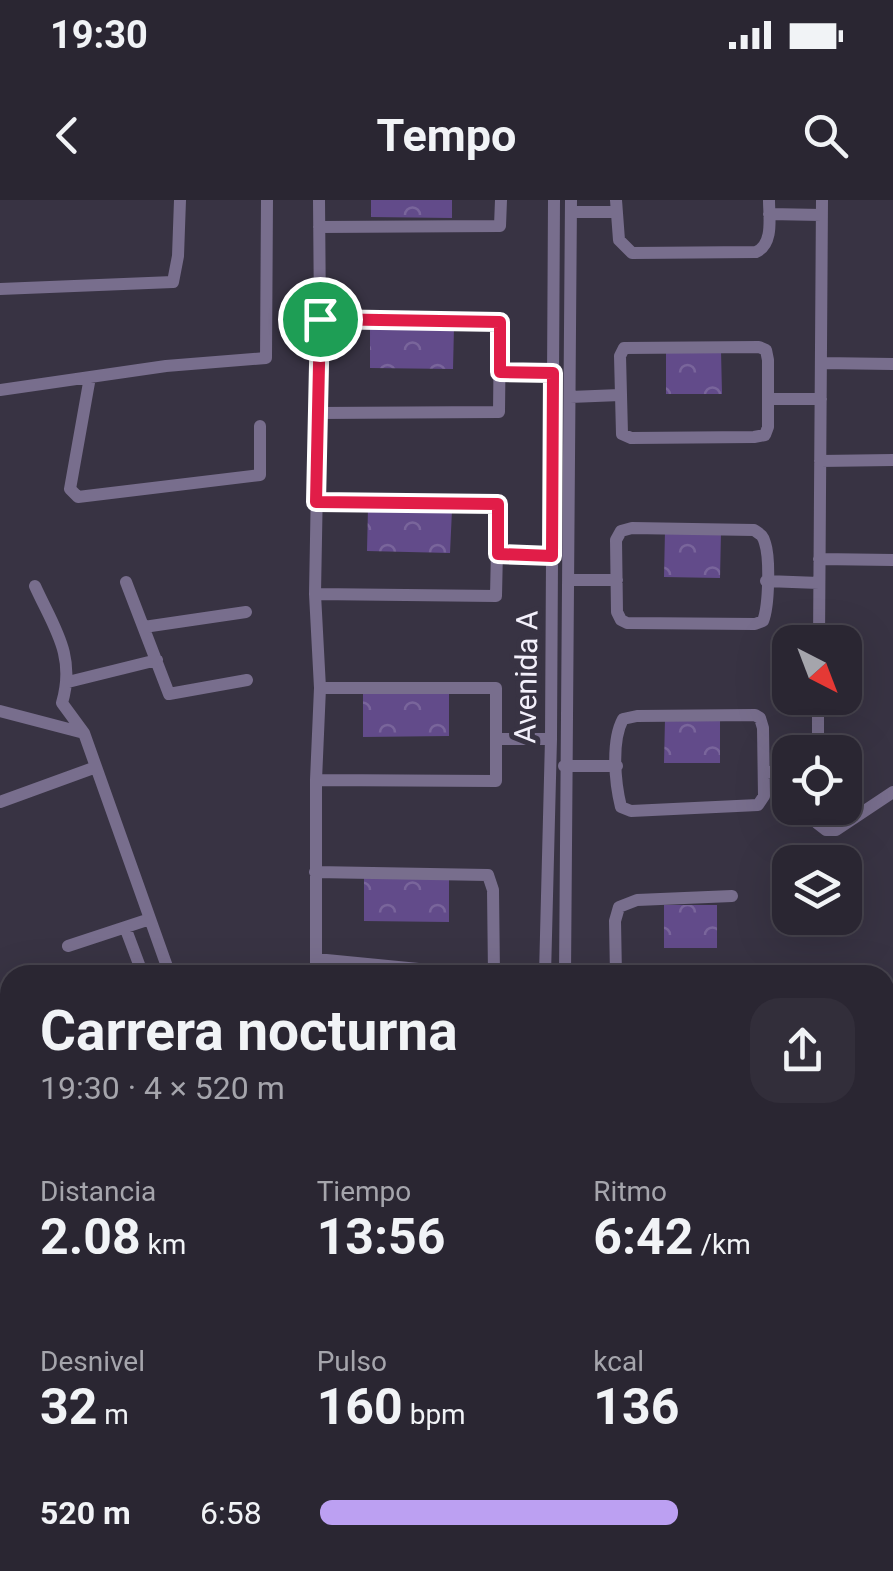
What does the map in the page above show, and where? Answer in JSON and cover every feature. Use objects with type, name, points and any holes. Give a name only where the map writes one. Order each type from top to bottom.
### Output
[{"type":"street","points":[[0,289],[173,282],[180,200]]},
{"type":"street","points":[[0,390],[166,366],[266,358],[266,200]]},
{"type":"street","points":[[316,965],[320,688],[315,594],[318,200]]},
{"type":"street","points":[[319,228],[500,226],[501,200]]},
{"type":"street","name":"Avenida A","points":[[545,965],[554,200]]},
{"type":"street","points":[[571,206],[616,206],[619,240],[632,252],[756,252],[768,240],[769,207],[822,207],[819,625]]},
{"type":"street","name":"Avenida A","points":[[565,965],[571,206]]},
{"type":"street","points":[[318,412],[499,412],[500,372],[500,322],[320,319]]},
{"type":"street","points":[[760,346],[766,350],[769,400],[764,435],[631,438],[622,434],[620,395],[620,356],[624,348],[760,346]]},
{"type":"street","points":[[821,363],[893,364]]},
{"type":"street","points":[[500,372],[553,373]]},
{"type":"street","points":[[90,376],[70,488],[78,497],[260,475],[260,426]]},
{"type":"street","points":[[570,397],[620,395]]},
{"type":"street","points":[[769,400],[820,400]]},
{"type":"street","points":[[820,460],[893,460]]},
{"type":"street","points":[[315,594],[496,596],[498,554],[498,504],[316,502]]},
{"type":"street","points":[[754,530],[765,542],[766,614],[763,621],[755,624],[627,623],[620,620],[617,612],[618,580],[616,540],[621,531],[754,530]]},
{"type":"street","points":[[498,554],[552,563],[568,574],[618,580]]},
{"type":"street","points":[[819,560],[893,560]]},
{"type":"street","points":[[766,580],[819,583]]},
{"type":"street","points":[[126,582],[169,694],[248,680]]},
{"type":"street","points":[[35,586],[68,660],[68,682],[62,702],[84,733],[166,965]]},
{"type":"street","points":[[144,627],[246,612]]},
{"type":"street","points":[[68,682],[157,660]]},
{"type":"street","points":[[316,780],[496,782],[498,739],[496,688],[320,688]]},
{"type":"street","points":[[0,711],[84,733]]},
{"type":"street","points":[[755,715],[764,728],[764,796],[758,805],[749,808],[631,811],[621,806],[617,766],[618,728],[623,719],[755,715]]},
{"type":"street","points":[[498,739],[550,739]]},
{"type":"street","points":[[564,766],[617,766]]},
{"type":"street","points":[[0,802],[96,768]]},
{"type":"street","points":[[765,772],[772,771]]},
{"type":"street","points":[[862,813],[893,792]]},
{"type":"street","points":[[820,825],[836,830],[844,825]]},
{"type":"street","points":[[315,872],[488,875],[493,890],[494,965]]},
{"type":"street","points":[[616,965],[615,921],[619,908],[637,900],[732,896]]},
{"type":"street","points":[[68,946],[150,918]]},
{"type":"street","points":[[125,927],[139,965]]},
{"type":"street","points":[[316,959],[378,965]]},
{"type":"green space","points":[[371,200],[452,200],[452,218],[371,217]]},
{"type":"green space","points":[[370,325],[454,326],[453,369],[370,368]]},
{"type":"green space","points":[[666,351],[721,351],[722,394],[666,394]]},
{"type":"green space","points":[[368,508],[452,510],[450,553],[367,551]]},
{"type":"green space","points":[[665,531],[721,532],[720,578],[664,577]]},
{"type":"green space","points":[[449,692],[449,736],[363,737],[363,693]]},
{"type":"green space","points":[[665,719],[720,719],[720,763],[664,763]]},
{"type":"green space","points":[[364,878],[449,878],[449,922],[364,921]]},
{"type":"green space","points":[[664,905],[717,905],[717,948],[664,948]]},
{"type":"route","points":[[320,319],[500,322],[500,372],[553,373],[552,556],[498,554],[498,504],[316,502],[320,319]]}]
